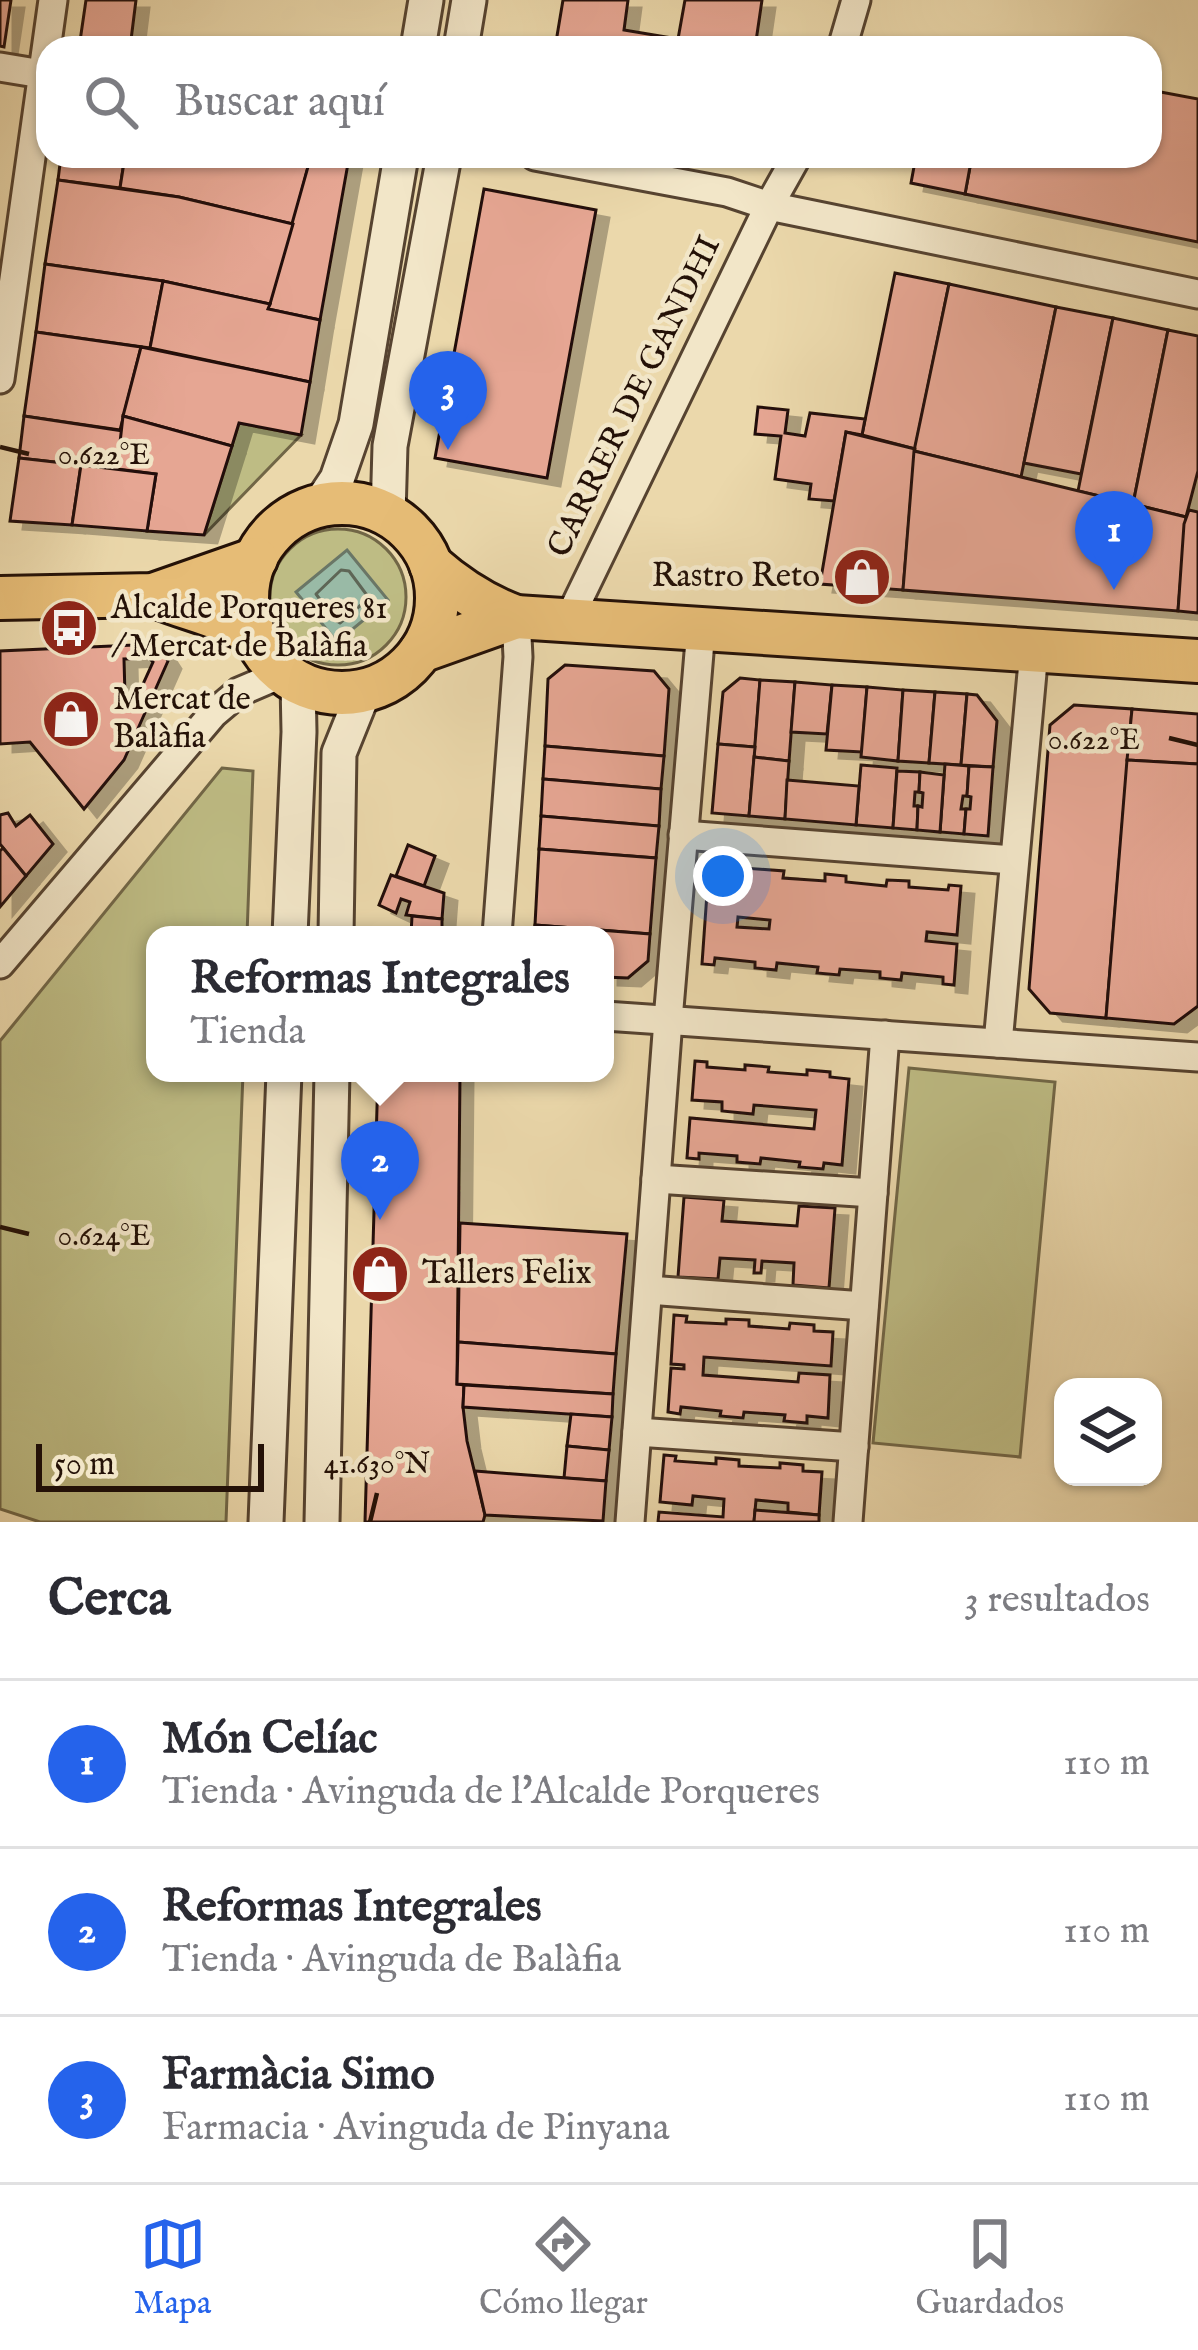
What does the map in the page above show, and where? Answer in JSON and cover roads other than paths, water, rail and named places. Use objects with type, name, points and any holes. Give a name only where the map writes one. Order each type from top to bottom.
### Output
[{"type":"main road","points":[[362,505],[388,515],[421,545],[435,580],[436,609],[421,651],[396,676],[364,691],[330,693],[290,678],[266,655],[254,633],[247,595],[256,559],[277,529],[319,506],[362,505]]},
{"type":"main road","points":[[0,598],[153,595],[256,559]]},
{"type":"main road","points":[[431,566],[467,594],[516,617],[1198,661]]},
{"type":"main road","points":[[153,595],[254,633]]},
{"type":"main road","points":[[421,651],[516,617]]},
{"type":"street","points":[[50,36],[53,0]]},
{"type":"street","points":[[420,36],[426,0]]},
{"type":"street","points":[[463,36],[469,0]]},
{"type":"street","points":[[846,36],[856,0]]},
{"type":"street","points":[[0,68],[36,73]]},
{"type":"street","points":[[0,379],[36,136]]},
{"type":"street","points":[[319,506],[337,479],[356,424],[399,168]]},
{"type":"street","points":[[388,515],[388,461],[442,168]]},
{"type":"street","points":[[599,168],[1198,294]]},
{"type":"street","name":"CARRER DE GANDHI","points":[[568,621],[790,168]]},
{"type":"street","points":[[497,926],[518,657],[516,617]]},
{"type":"street","points":[[630,1522],[701,629]]},
{"type":"street","points":[[998,1043],[1034,651]]},
{"type":"street","points":[[0,964],[214,714],[239,692],[290,678],[299,732],[290,926]]},
{"type":"street","points":[[336,926],[340,752],[364,691]]},
{"type":"street","points":[[683,835],[1013,860]]},
{"type":"street","points":[[614,1017],[1198,1057]]},
{"type":"street","points":[[848,1522],[885,1035]]},
{"type":"street","points":[[266,1522],[284,1082]]},
{"type":"street","points":[[322,1522],[332,1082]]},
{"type":"street","points":[[656,1180],[873,1193]]},
{"type":"street","points":[[648,1290],[864,1306]]},
{"type":"street","points":[[637,1432],[854,1448]]},
{"type":"water","points":[[347,550],[388,600],[337,642],[296,592]]},
{"type":"place","name":"Farmàcia Simo","points":[[448,450]]},
{"type":"place","name":"Rastro Reto","points":[[862,577]]},
{"type":"place","name":"Món Celíac","points":[[1114,590]]},
{"type":"place","name":"Alcalde Porqueres 81 / Mercat de Balàfia","points":[[69,628]]},
{"type":"place","name":"Mercat de Balàfia","points":[[71,719]]},
{"type":"place","name":"Reformas Integrales","points":[[380,1220]]},
{"type":"place","name":"Tallers Felix","points":[[380,1274]]}]
